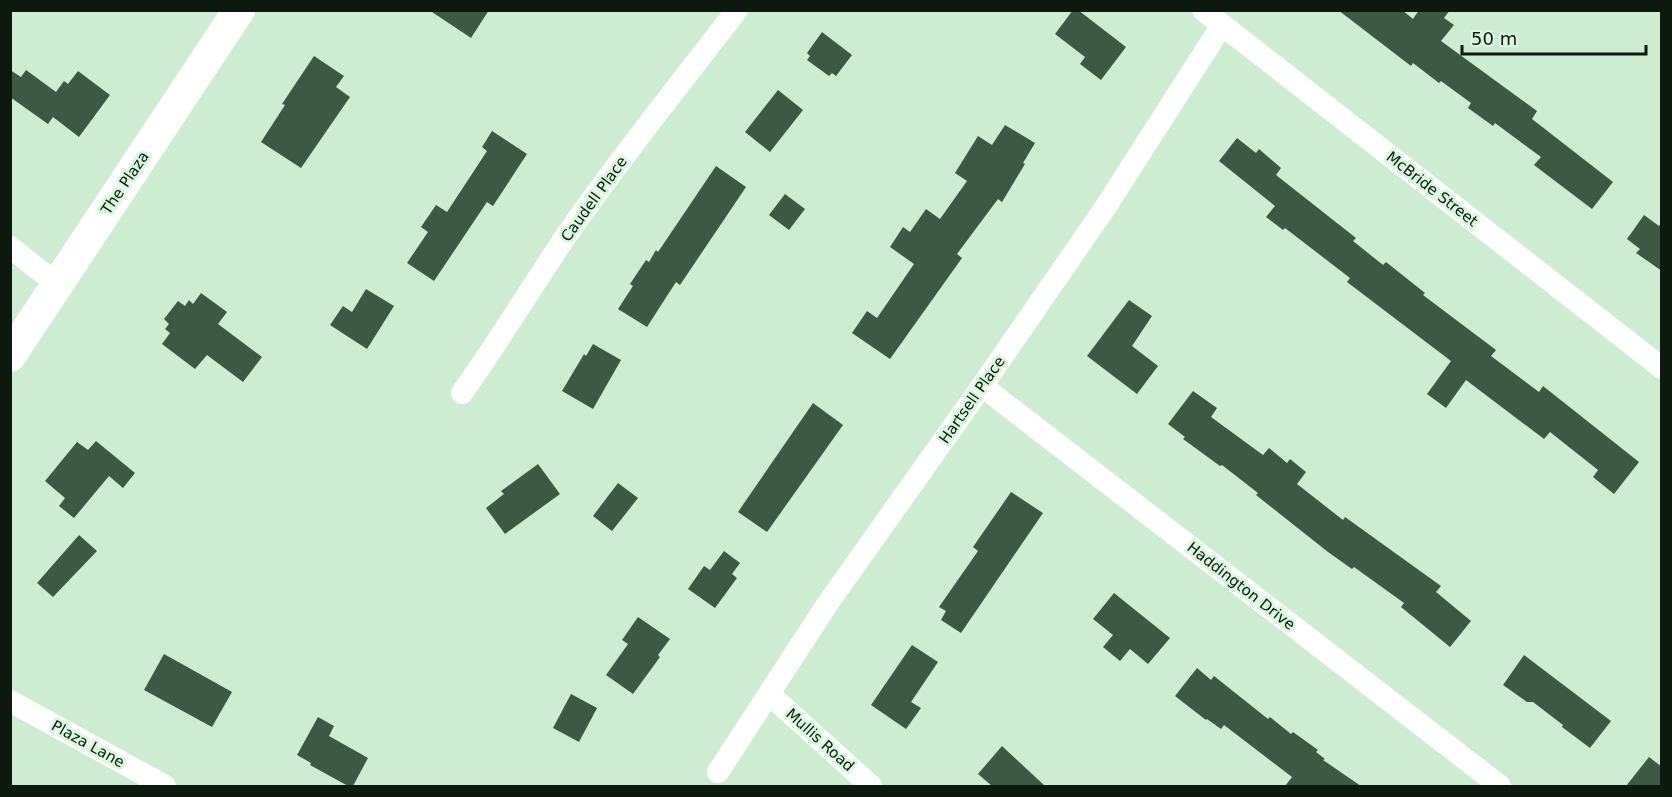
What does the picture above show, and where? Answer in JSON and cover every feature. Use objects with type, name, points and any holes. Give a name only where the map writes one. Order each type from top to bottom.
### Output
[{"type":"main road","name":"The Plaza","points":[[10,356],[239,10]]},
{"type":"street","name":"Caudell Place","points":[[462,393],[598,192],[736,10]]},
{"type":"street","name":"McBride Street","points":[[1203,10],[1662,368]]},
{"type":"street","name":"Hartsell Place","points":[[718,772],[828,603],[1105,208],[1222,25]]},
{"type":"street","points":[[10,248],[57,284]]},
{"type":"street","name":"Haddington Drive","points":[[982,386],[1500,786]]},
{"type":"street","name":"Mullis Road","points":[[769,693],[871,786]]},
{"type":"street","name":"Plaza Lane","points":[[10,701],[165,786]]},
{"type":"building","points":[[429,10],[489,10],[471,38]]},
{"type":"building","points":[[1073,10],[1078,10],[1126,47],[1101,80],[1080,64],[1085,57],[1055,34]]},
{"type":"building","points":[[1338,10],[1402,10],[1413,19],[1419,10],[1450,10],[1444,18],[1454,25],[1441,41],[1537,111],[1532,119],[1613,182],[1592,209],[1534,165],[1541,157],[1495,123],[1493,126],[1468,108],[1471,103],[1413,63],[1411,66]]},
{"type":"building","points":[[822,32],[852,55],[836,76],[832,73],[829,76],[807,60],[810,56],[807,53]]},
{"type":"building","points":[[314,56],[344,76],[336,87],[350,97],[301,168],[261,142],[285,105],[282,104]]},
{"type":"building","points":[[10,70],[21,77],[26,70],[56,92],[64,81],[68,84],[78,71],[110,95],[79,137],[53,117],[48,124],[10,97]]},
{"type":"building","points":[[778,90],[803,110],[770,152],[745,132]]},
{"type":"building","points":[[1005,125],[1035,143],[1023,163],[1025,164],[1002,202],[998,199],[957,254],[962,258],[890,359],[852,333],[867,311],[877,318],[914,264],[890,247],[903,227],[910,232],[926,209],[940,219],[967,181],[955,173],[978,136],[992,145]]},
{"type":"building","points":[[492,131],[527,154],[493,206],[487,202],[434,281],[407,263],[428,232],[421,227],[436,205],[447,212],[487,151],[482,147]]},
{"type":"building","points":[[1237,138],[1256,153],[1259,149],[1281,168],[1276,175],[1356,238],[1353,241],[1383,265],[1386,262],[1425,293],[1423,295],[1496,350],[1491,356],[1539,392],[1543,386],[1639,462],[1614,494],[1593,477],[1598,470],[1550,432],[1544,439],[1466,380],[1446,408],[1427,394],[1451,361],[1347,282],[1350,278],[1285,228],[1283,230],[1266,217],[1275,206],[1219,161]]},
{"type":"building","points":[[716,166],[746,187],[680,285],[676,282],[647,327],[618,309],[633,286],[630,284],[646,260],[649,262],[656,250],[658,252]]},
{"type":"building","points":[[785,194],[805,209],[789,230],[769,215]]},
{"type":"building","points":[[1644,215],[1659,226],[1662,222],[1662,271],[1636,253],[1640,249],[1627,239]]},
{"type":"building","points":[[366,289],[394,306],[367,349],[330,325],[343,306],[352,312]]},
{"type":"building","points":[[201,293],[227,312],[218,324],[262,357],[243,382],[207,355],[195,369],[162,344],[170,333],[165,329],[169,324],[164,319],[178,301],[185,306],[189,300],[193,304]]},
{"type":"building","points":[[1129,300],[1152,316],[1132,346],[1158,366],[1137,394],[1087,356]]},
{"type":"building","points":[[593,344],[621,360],[593,409],[562,391],[584,354],[586,356]]},
{"type":"building","points":[[1193,391],[1217,408],[1211,417],[1263,455],[1269,448],[1287,463],[1290,459],[1306,472],[1297,484],[1343,520],[1345,517],[1441,586],[1436,592],[1471,621],[1450,647],[1401,607],[1404,603],[1354,567],[1352,569],[1328,552],[1256,495],[1258,493],[1183,439],[1185,437],[1168,424]]},
{"type":"building","points":[[813,403],[843,425],[767,532],[738,512]]},
{"type":"building","points":[[96,441],[135,473],[123,488],[109,476],[74,518],[59,506],[65,498],[45,481],[77,442],[88,450]]},
{"type":"building","points":[[538,464],[560,494],[505,534],[486,508],[504,494],[501,491]]},
{"type":"building","points":[[618,483],[638,498],[612,531],[593,516]]},
{"type":"building","points":[[1011,492],[1043,513],[961,633],[941,620],[946,611],[939,607],[978,551],[973,547]]},
{"type":"building","points":[[79,535],[97,551],[53,597],[37,583]]},
{"type":"building","points":[[724,551],[740,563],[732,574],[737,578],[715,608],[688,589],[704,566],[710,570]]},
{"type":"building","points":[[1114,593],[1170,638],[1148,664],[1130,649],[1120,661],[1103,647],[1113,635],[1093,619]]},
{"type":"building","points":[[638,617],[670,639],[633,694],[606,675],[628,644],[622,640]]},
{"type":"building","points":[[912,645],[938,662],[911,702],[921,708],[906,729],[871,705]]},
{"type":"building","points":[[164,654],[232,692],[212,727],[144,690]]},
{"type":"building","points":[[1524,655],[1611,721],[1590,748],[1533,702],[1527,702],[1503,685]]},
{"type":"building","points":[[1197,668],[1211,680],[1214,676],[1268,719],[1270,717],[1291,734],[1293,732],[1318,750],[1316,752],[1325,759],[1323,760],[1361,786],[1285,786],[1292,777],[1224,725],[1221,729],[1175,696]]},
{"type":"building","points":[[571,694],[597,708],[579,742],[553,728]]},
{"type":"building","points":[[318,717],[334,726],[329,736],[368,758],[353,786],[348,786],[310,765],[311,763],[297,755]]},
{"type":"building","points":[[1002,746],[1045,786],[992,786],[978,774]]},
{"type":"building","points":[[1649,757],[1662,767],[1662,786],[1626,786]]}]
